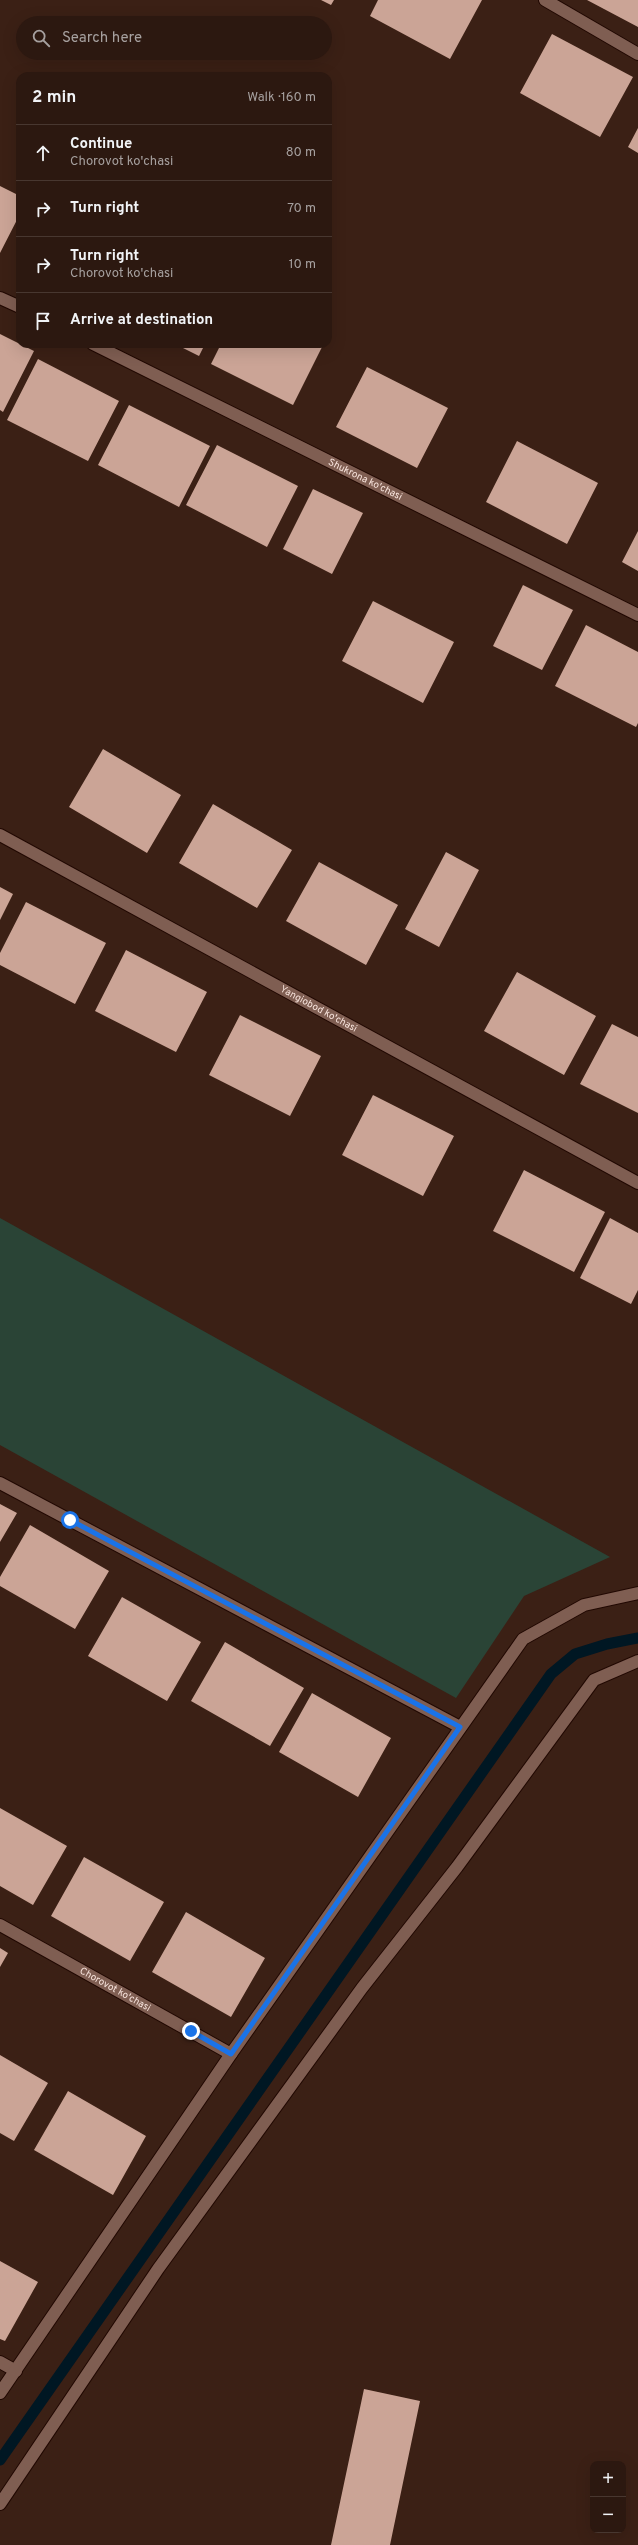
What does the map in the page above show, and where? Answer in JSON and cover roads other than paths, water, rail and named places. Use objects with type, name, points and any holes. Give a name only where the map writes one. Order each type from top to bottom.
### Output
[{"type":"street","points":[[545,0],[638,54]]},
{"type":"street","points":[[0,298],[16,306]]},
{"type":"street","name":"Shukrona ko'chasi","points":[[101,348],[638,615]]},
{"type":"street","name":"Yangiobod ko'chasi","points":[[0,835],[638,1183]]},
{"type":"street","points":[[0,1483],[460,1727]]},
{"type":"street","points":[[0,2393],[231,2054],[460,1727],[524,1639],[584,1605],[638,1593]]},
{"type":"street","points":[[0,2504],[163,2263],[362,1988],[457,1867],[594,1680],[638,1661]]},
{"type":"street","name":"Chorovot ko'chasi","points":[[0,1925],[231,2054]]},
{"type":"street","points":[[0,2362],[16,2371]]},
{"type":"waterway","points":[[0,2460],[551,1674],[575,1654],[607,1644],[638,1638]]}]
